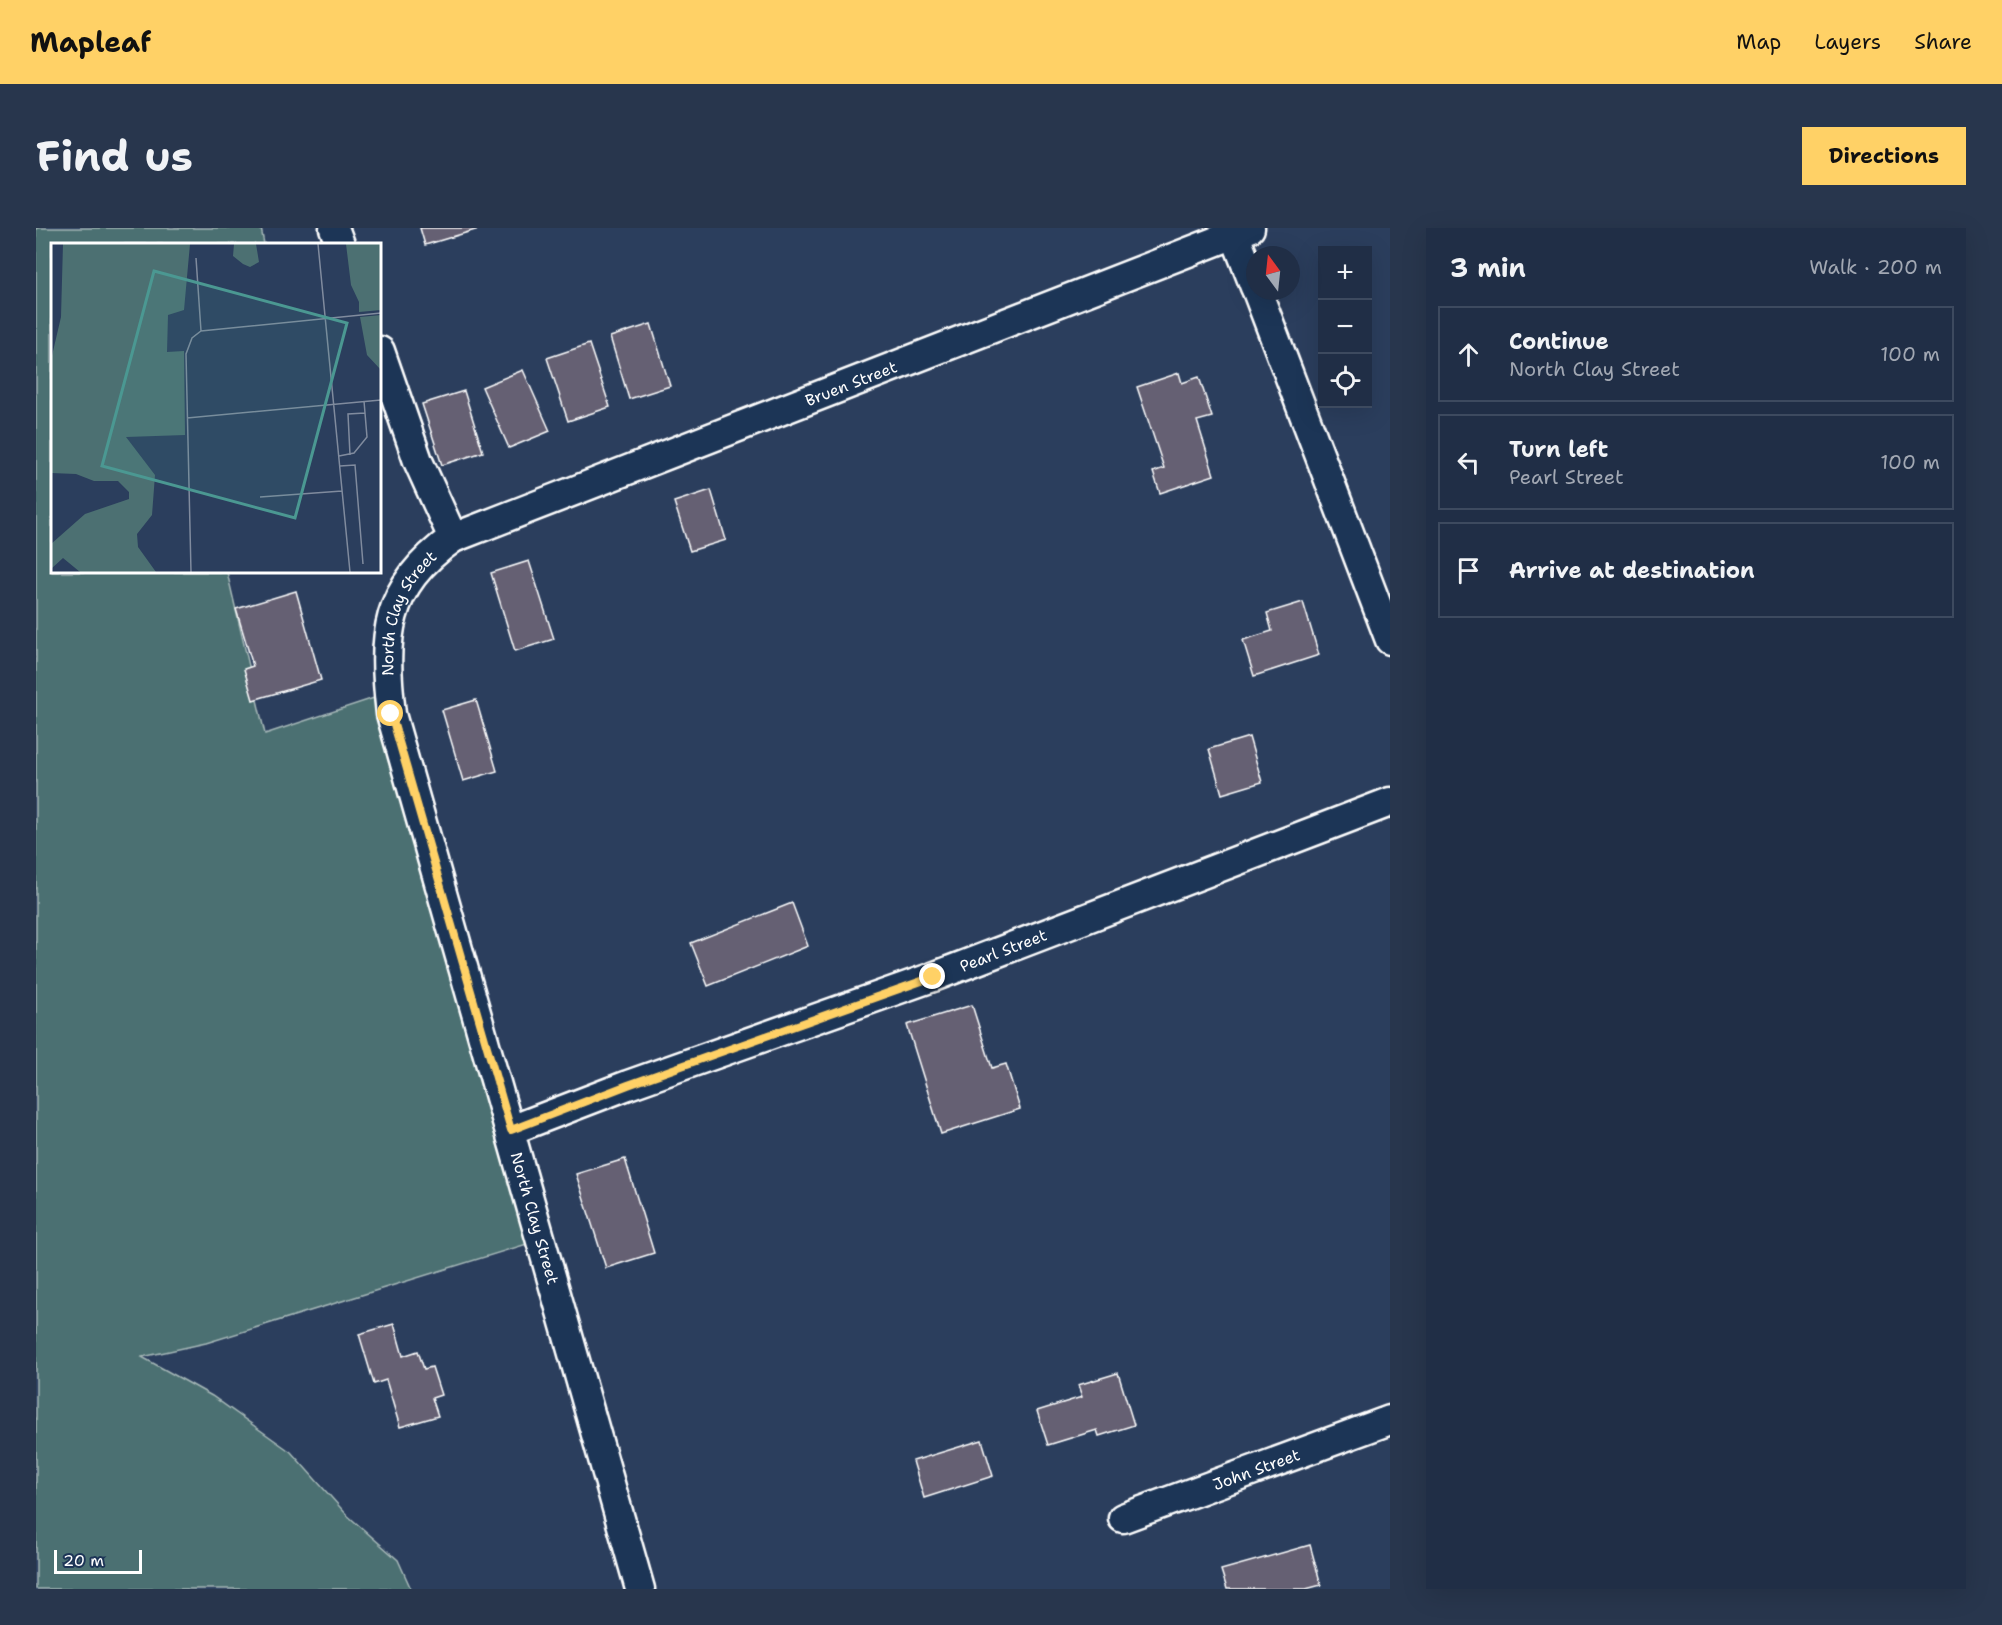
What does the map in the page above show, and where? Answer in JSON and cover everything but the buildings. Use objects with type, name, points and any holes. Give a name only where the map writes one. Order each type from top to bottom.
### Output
[{"type":"street","points":[[334,228],[340,243]]},
{"type":"street","points":[[1239,230],[1246,254]]},
{"type":"street","name":"Bruen Street","points":[[453,538],[1239,230]]},
{"type":"street","points":[[1260,300],[1390,640]]},
{"type":"street","name":"North Clay Street","points":[[381,354],[418,461],[453,538],[432,553],[413,573],[399,596],[390,621],[386,674],[391,714],[511,1130],[639,1589]]},
{"type":"street","name":"Pearl Street","points":[[511,1130],[628,1085],[933,977],[1390,802]]},
{"type":"street","name":"John Street","points":[[1123,1518],[1390,1420]]},
{"type":"green space","points":[[36,228],[261,228],[264,243],[51,243],[51,573],[227,573],[265,734],[374,698],[376,715],[527,1244],[206,1343],[142,1357],[212,1396],[291,1452],[347,1515],[398,1560],[411,1589],[36,1589]]},
{"type":"route","points":[[391,714],[511,1130],[628,1085],[933,977]]}]
